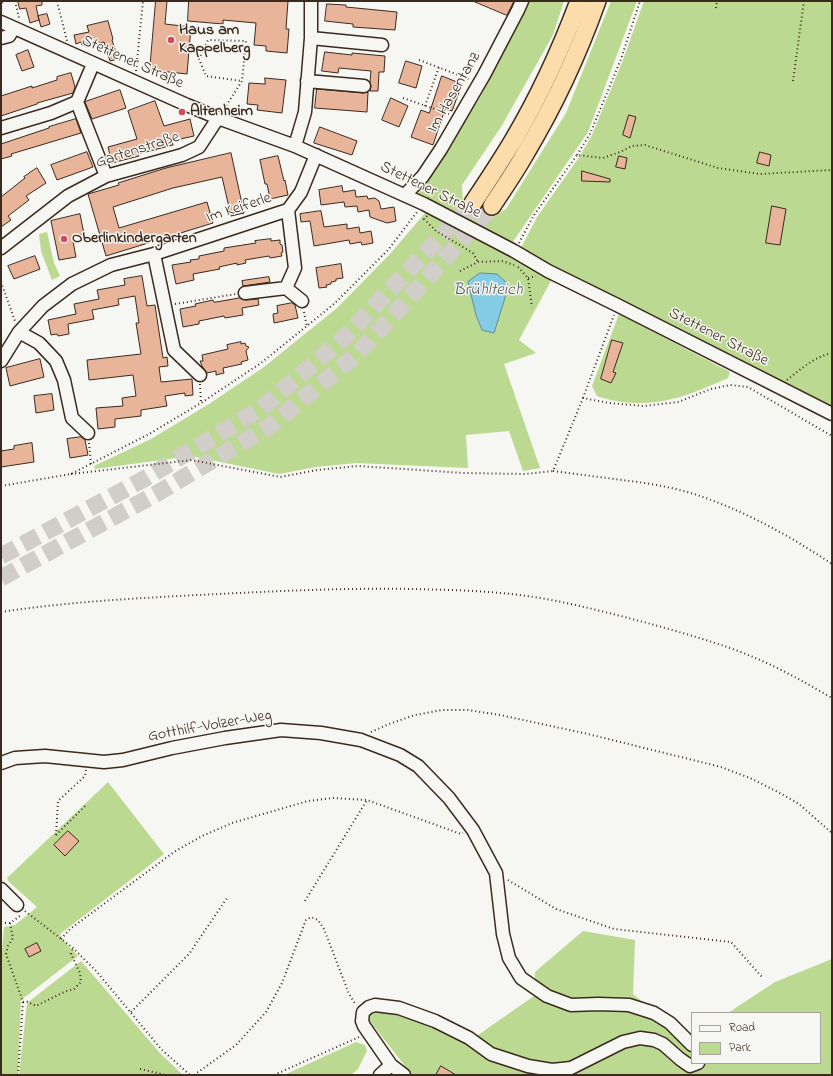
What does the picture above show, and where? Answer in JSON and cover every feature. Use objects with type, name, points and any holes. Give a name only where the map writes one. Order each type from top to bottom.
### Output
[{"type":"highway","points":[[473,203],[514,138],[538,95],[552,67],[579,1]]},
{"type":"highway","points":[[492,206],[526,153],[554,102],[575,55],[596,1]]},
{"type":"street","points":[[295,146],[305,112],[311,38],[311,1]]},
{"type":"street","name":"Im Hasentanz","points":[[405,195],[423,176],[460,118],[480,83],[522,1]]},
{"type":"street","name":"Stettener Straße","points":[[1,22],[218,118],[295,146],[405,195],[514,251],[548,271],[832,414]]},
{"type":"street","points":[[1,38],[9,36],[18,29]]},
{"type":"street","points":[[311,38],[382,45]]},
{"type":"street","points":[[93,64],[77,102],[106,176]]},
{"type":"street","points":[[307,81],[364,86]]},
{"type":"street","points":[[1,128],[50,113],[77,102]]},
{"type":"street","name":"Gartenstraße","points":[[1,248],[68,196],[106,176],[182,155],[194,150],[199,147],[218,118]]},
{"type":"street","name":"Im Keiferle","points":[[1,361],[19,332],[43,306],[72,284],[111,265],[154,254],[288,210],[301,192],[316,155]]},
{"type":"street","name":"Im Keiferle","points":[[286,288],[295,268],[288,210]]},
{"type":"street","points":[[154,254],[174,350],[200,375]]},
{"type":"street","points":[[245,293],[286,288],[302,301]]},
{"type":"street","points":[[19,332],[39,343],[56,361],[64,380],[72,418],[88,433]]},
{"type":"street","name":"Gotthilf-Volzer-Weg","points":[[1,763],[16,758],[45,756],[104,762],[123,760],[172,748],[225,738],[281,730],[320,733],[361,740],[400,755],[418,766],[449,798],[473,830],[496,873],[503,934],[509,958],[521,978],[547,996],[571,1005],[629,1005],[654,1013],[670,1023],[691,1044]]},
{"type":"street","points":[[1,890],[18,905]]},
{"type":"street","points":[[404,1075],[391,1065],[364,1026],[362,1021],[363,1012],[369,1007],[375,1005],[400,1008],[435,1021],[469,1038],[491,1054],[528,1066],[552,1070],[571,1068],[623,1042],[640,1038],[654,1040],[663,1044],[690,1066],[695,1064]]},
{"type":"street","points":[[380,1075],[391,1065]]},
{"type":"path","points":[[1,7],[2,1]]},
{"type":"path","points":[[15,1],[18,29]]},
{"type":"path","points":[[57,1],[71,54]]},
{"type":"path","points":[[135,82],[143,1]]},
{"type":"path","points":[[514,251],[534,215],[577,155],[590,134],[621,59],[640,1]]},
{"type":"path","points":[[716,8],[717,1]]},
{"type":"path","points":[[793,81],[804,1]]},
{"type":"path","points":[[218,118],[242,81],[246,41],[208,40],[198,59],[206,76],[242,81]]},
{"type":"path","points":[[419,60],[480,83]]},
{"type":"path","points":[[425,106],[439,67]]},
{"type":"path","points":[[403,98],[460,118]]},
{"type":"path","points":[[577,155],[603,158],[632,146],[645,145],[718,168],[760,174],[832,170]]},
{"type":"path","points":[[428,206],[424,219],[436,231],[473,253],[478,262]]},
{"type":"path","points":[[71,474],[149,434],[201,403],[261,363],[334,304],[388,250],[428,206]]},
{"type":"path","points":[[460,271],[478,262],[502,261],[516,265],[528,278],[532,307]]},
{"type":"path","points":[[1,282],[19,332]]},
{"type":"path","points":[[165,306],[245,293]]},
{"type":"path","points":[[302,301],[307,327]]},
{"type":"path","points":[[553,471],[583,398],[617,305]]},
{"type":"path","points":[[780,388],[785,382],[812,361],[825,354],[832,353]]},
{"type":"path","points":[[200,375],[201,403]]},
{"type":"path","points":[[583,398],[609,403],[644,406],[678,402],[711,389],[730,385],[748,387],[832,436]]},
{"type":"path","points":[[90,447],[92,464]]},
{"type":"path","points":[[1,486],[71,474],[192,460],[280,476],[317,470],[358,466],[464,473],[525,474],[553,471],[640,482],[696,495],[724,505],[757,520],[832,564]]},
{"type":"path","points":[[1,612],[38,606],[97,601],[170,596],[318,590],[461,590],[502,593],[548,599],[604,611],[682,633],[759,659],[798,678],[832,698]]},
{"type":"path","points":[[361,740],[372,732],[389,724],[415,715],[442,710],[468,710],[500,714],[721,767],[750,778],[799,804],[832,833]]},
{"type":"path","points":[[87,761],[86,776],[58,801],[56,835],[87,804]]},
{"type":"path","points":[[61,939],[70,929],[174,852],[202,836],[232,823],[308,801],[333,798],[368,800],[461,834],[473,830]]},
{"type":"path","points":[[305,902],[368,800]]},
{"type":"path","points":[[496,873],[556,909],[614,929],[731,942],[762,977]]},
{"type":"path","points":[[131,1012],[189,954],[227,898]]},
{"type":"path","points":[[18,905],[72,948],[97,972],[162,1049],[190,1075]]},
{"type":"path","points":[[194,1075],[236,1045],[266,1012],[282,983],[306,920],[311,917],[318,920],[324,929],[349,994],[362,1016]]},
{"type":"path","points":[[1,923],[10,923],[13,938],[8,946],[6,954],[23,1002],[18,1075]]},
{"type":"path","points":[[23,1002],[26,1001],[36,1006],[64,992],[74,989],[81,982],[80,973],[71,954],[72,948]]},
{"type":"path","points":[[274,1075],[354,1038],[360,1037]]},
{"type":"path","points":[[140,1069],[166,1075]]},
{"type":"green space","points":[[527,1],[564,1],[553,35],[501,127],[462,185],[463,202],[488,220],[506,209],[566,113],[611,1],[637,1],[588,132],[512,243],[417,195],[481,96]]},
{"type":"green space","points":[[644,1],[832,1],[832,412],[551,269],[521,248],[537,217],[580,156],[592,135],[623,60]]},
{"type":"green space","points":[[425,213],[510,255],[552,279],[519,340],[536,353],[504,364],[540,468],[523,471],[509,431],[466,435],[468,468],[356,463],[316,467],[279,474],[191,456],[95,469],[94,466],[151,439],[209,404],[264,367],[337,308],[390,254]]},
{"type":"green space","points":[[47,232],[54,263],[60,276],[52,280],[41,251],[39,234]]},
{"type":"green space","points":[[619,314],[730,372],[728,378],[689,394],[656,402],[636,403],[616,401],[597,396],[592,386]]},
{"type":"green space","points":[[108,782],[164,854],[60,934],[62,939],[78,956],[21,1000],[18,1075],[1,1075],[1,964],[4,927],[15,925],[37,907],[9,882],[7,878]]},
{"type":"green space","points":[[583,931],[635,940],[633,994],[689,1039],[691,1038],[691,1064],[821,1064],[821,1012],[730,1012],[775,982],[832,959],[832,1075],[410,1075],[405,1066],[369,1020],[370,1013],[375,1008],[400,1012],[433,1025],[468,1042],[534,996],[535,972]]},
{"type":"green space","points":[[81,961],[159,1052],[183,1075],[19,1075],[27,1003]]},
{"type":"green space","points":[[356,1042],[365,1045],[367,1051],[358,1069],[351,1075],[284,1075]]},
{"type":"water","name":"Brühlteich","points":[[480,273],[497,274],[509,285],[494,333],[482,330],[476,315],[468,282]]},
{"type":"building","points":[[18,1],[42,1],[42,5],[36,6],[39,20],[30,23],[26,8],[20,9]]},
{"type":"building","points":[[156,1],[167,1],[165,24],[191,27],[187,74],[150,70]]},
{"type":"building","points":[[189,1],[288,1],[286,29],[289,29],[287,53],[266,51],[266,46],[254,45],[256,23],[223,20],[223,24],[188,21]]},
{"type":"building","points":[[473,1],[514,1],[507,15]]},
{"type":"building","points":[[327,4],[397,12],[395,30],[353,27],[353,24],[325,21]]},
{"type":"building","points":[[47,14],[50,24],[41,27],[38,16]]},
{"type":"building","points":[[108,21],[118,59],[110,61],[104,42],[92,45],[92,43],[82,45],[81,42],[76,44],[74,35],[89,32],[87,26]]},
{"type":"building","points":[[28,50],[34,67],[22,71],[16,55]]},
{"type":"building","points":[[325,52],[385,56],[384,72],[379,72],[378,91],[370,91],[371,71],[339,68],[338,73],[322,71]]},
{"type":"building","points":[[406,61],[422,66],[416,88],[399,83]]},
{"type":"building","points":[[71,73],[75,87],[73,93],[37,103],[1,116],[1,96],[57,80],[57,77]]},
{"type":"building","points":[[442,76],[462,84],[452,111],[445,109],[433,145],[411,137],[421,110],[429,113]]},
{"type":"building","points":[[265,78],[286,80],[282,113],[257,110],[258,105],[247,104],[249,83],[265,84]]},
{"type":"building","points":[[317,89],[363,93],[368,92],[367,112],[315,108]]},
{"type":"building","points":[[120,90],[126,108],[92,119],[85,102]]},
{"type":"building","points":[[391,98],[408,106],[399,127],[382,120]]},
{"type":"building","points":[[155,101],[164,126],[190,119],[194,136],[172,141],[173,145],[138,154],[139,156],[112,163],[108,147],[137,139],[128,111]]},
{"type":"building","points":[[629,115],[636,117],[630,138],[623,135]]},
{"type":"building","points":[[76,119],[81,133],[11,154],[12,156],[1,159],[1,144]]},
{"type":"building","points":[[320,127],[357,141],[352,155],[314,143]]},
{"type":"building","points":[[87,152],[93,167],[57,180],[51,165]]},
{"type":"building","points":[[760,152],[771,155],[769,166],[757,163]]},
{"type":"building","points":[[231,153],[244,213],[231,216],[222,177],[173,188],[113,207],[119,228],[207,202],[213,223],[106,256],[88,194],[119,185],[118,183],[166,168]]},
{"type":"building","points":[[278,156],[288,195],[270,199],[260,160]]},
{"type":"building","points":[[619,156],[627,158],[625,169],[616,167]]},
{"type":"building","points":[[37,168],[46,183],[26,196],[29,200],[8,216],[11,220],[1,227],[1,197]]},
{"type":"building","points":[[582,171],[610,179],[610,182],[582,181]]},
{"type":"building","points":[[342,186],[343,192],[355,190],[356,197],[367,196],[368,199],[375,198],[379,201],[381,209],[394,207],[396,221],[387,223],[370,217],[369,210],[358,212],[357,206],[345,207],[344,202],[321,205],[319,190]]},
{"type":"building","points":[[772,206],[786,209],[780,245],[766,243]]},
{"type":"building","points":[[321,211],[324,227],[347,224],[347,229],[359,227],[360,233],[371,231],[373,243],[362,245],[361,242],[350,244],[349,240],[314,246],[310,221],[301,222],[300,214]]},
{"type":"building","name":"Oberlinkindergarten","points":[[80,214],[84,234],[72,236],[76,257],[59,260],[51,221]]},
{"type":"building","points":[[271,239],[271,241],[280,240],[283,252],[281,253],[282,256],[270,258],[269,256],[245,260],[246,263],[237,265],[237,263],[219,267],[220,269],[193,274],[194,280],[176,284],[172,265],[191,262],[190,260],[199,259],[199,256],[224,251],[224,248]]},
{"type":"building","points":[[35,256],[40,269],[14,279],[8,266]]},
{"type":"building","points":[[341,264],[343,278],[336,279],[336,281],[331,282],[331,284],[326,285],[327,287],[319,288],[316,268]]},
{"type":"building","points":[[142,276],[147,306],[155,305],[163,358],[167,357],[168,366],[159,367],[161,382],[192,379],[193,395],[185,396],[185,393],[165,396],[167,406],[141,410],[141,416],[115,419],[115,427],[98,429],[96,408],[123,406],[122,398],[136,396],[133,375],[89,380],[87,360],[141,354],[136,323],[139,323],[135,296],[118,299],[119,305],[92,310],[94,319],[68,324],[69,334],[58,336],[57,334],[51,335],[48,320],[76,314],[74,304],[99,299],[97,290],[125,285],[124,279]]},
{"type":"building","points":[[269,277],[270,282],[243,286],[242,281]]},
{"type":"building","points":[[240,298],[246,300],[258,299],[259,305],[242,308],[243,315],[225,318],[224,316],[199,321],[199,324],[183,327],[180,309],[196,306],[195,304],[213,300],[214,302]]},
{"type":"building","points":[[292,303],[295,305],[298,318],[274,323],[273,314],[278,313],[277,306]]},
{"type":"building","points":[[612,340],[623,343],[613,372],[616,373],[611,383],[601,379]]},
{"type":"building","points":[[241,342],[241,344],[245,343],[246,346],[249,347],[246,351],[248,360],[241,362],[242,364],[223,368],[224,373],[216,375],[216,371],[207,373],[200,361],[203,361],[202,355],[228,349],[227,345]]},
{"type":"building","points":[[40,359],[44,377],[10,386],[6,368]]},
{"type":"building","points":[[52,394],[54,410],[36,413],[34,396]]},
{"type":"building","points":[[81,437],[85,440],[88,455],[70,458],[67,439]]},
{"type":"building","points":[[32,443],[34,462],[1,467],[1,451],[14,449],[14,446]]},
{"type":"building","points":[[68,831],[79,841],[65,856],[54,845]]},
{"type":"building","points":[[37,943],[41,951],[29,957],[25,949]]},
{"type":"building","points":[[441,1066],[456,1075],[436,1075]]},
{"type":"tunnel","points":[[1,556],[144,479],[260,409],[343,339],[473,203]]},
{"type":"tunnel","points":[[1,578],[156,494],[270,426],[355,356],[492,206]]},
{"type":"place","name":"Haus am Kappelberg","points":[[171,40]]},
{"type":"place","name":"Altenheim","points":[[182,112]]},
{"type":"place","name":"Oberlinkindergarten","points":[[64,239]]}]
